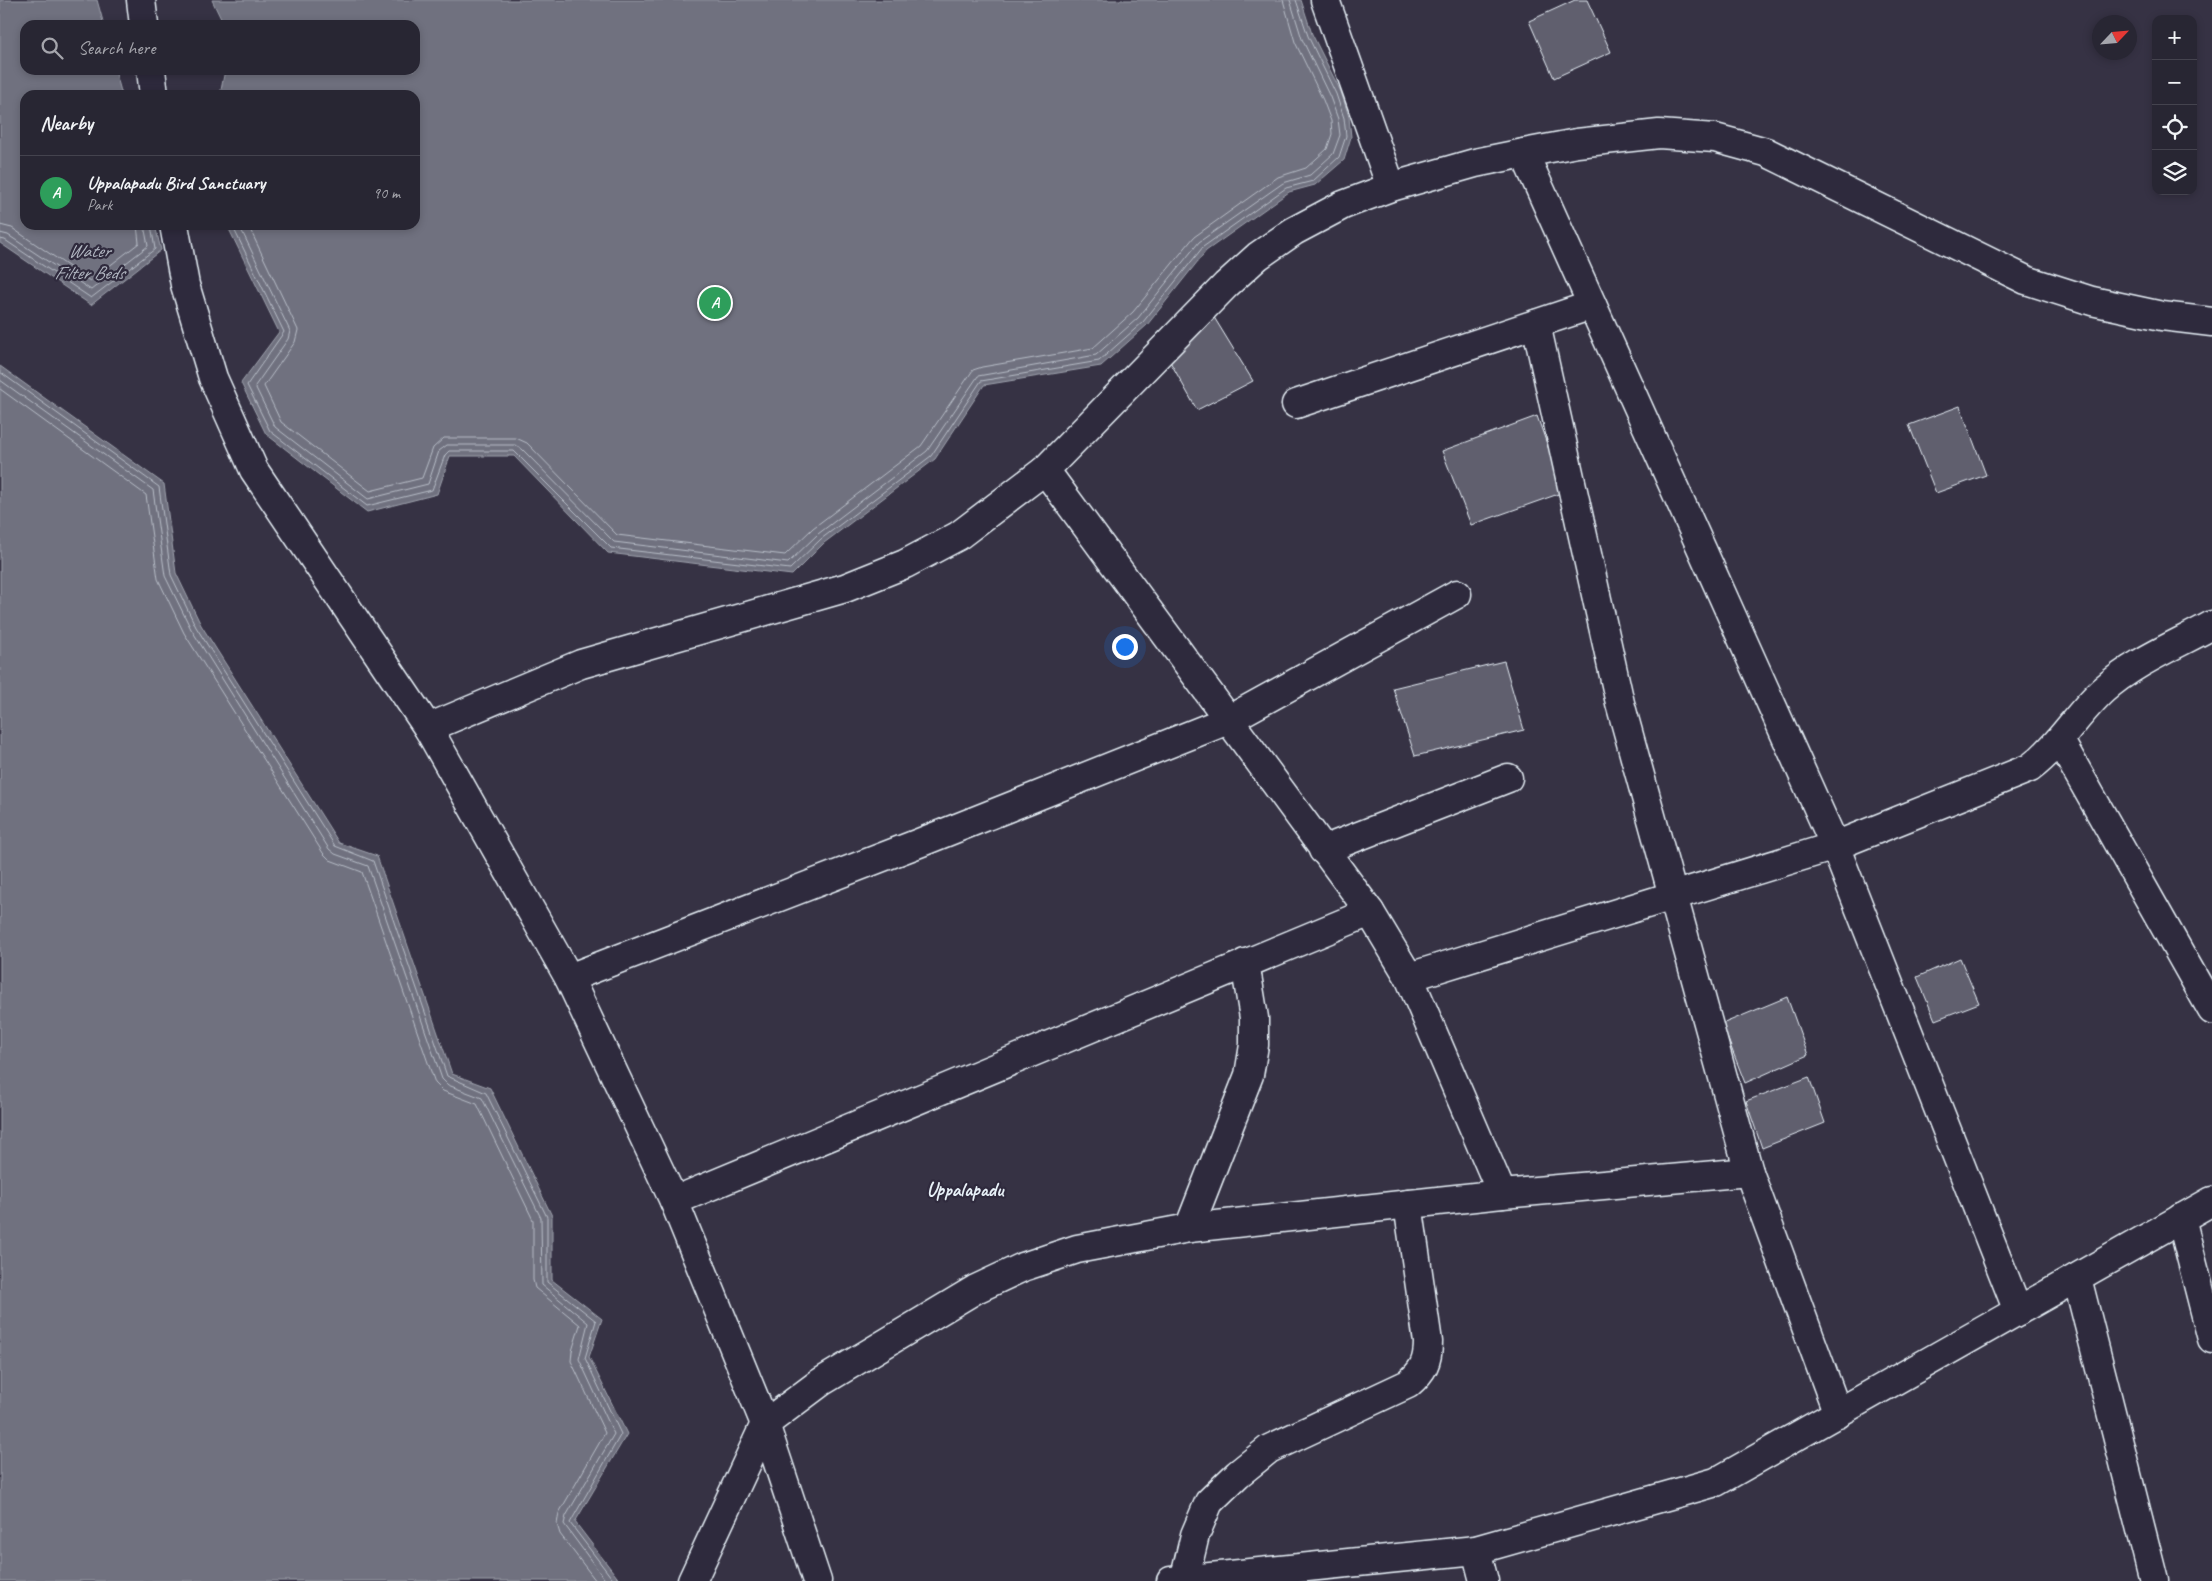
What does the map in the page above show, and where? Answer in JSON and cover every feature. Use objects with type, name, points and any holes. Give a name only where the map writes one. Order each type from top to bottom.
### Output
[{"type":"street","points":[[141,0],[143,20]]},
{"type":"street","points":[[1325,0],[1391,187]]},
{"type":"street","points":[[151,75],[153,90]]},
{"type":"street","points":[[428,728],[581,664],[845,588],[905,564],[958,536],[1045,470],[1226,285],[1258,256],[1294,231],[1343,205],[1391,187],[1475,163],[1578,143],[1659,134],[1715,138],[1766,152],[2026,280],[2092,301],[2162,316],[2212,322]]},
{"type":"street","points":[[1524,153],[1835,846],[2018,1311]]},
{"type":"street","points":[[175,230],[185,285],[214,378],[254,470],[428,728],[569,978],[674,1201],[765,1424],[817,1581]]},
{"type":"street","points":[[1296,404],[1592,305]]},
{"type":"street","points":[[1536,324],[1620,703],[1749,1172],[1838,1414]]},
{"type":"street","points":[[1045,470],[1370,912],[1409,977],[1502,1194]]},
{"type":"street","points":[[569,978],[920,844],[1228,720],[1457,594]]},
{"type":"street","points":[[1409,977],[1835,846],[2030,768],[2048,754],[2086,708],[2105,689],[2130,671],[2212,625]]},
{"type":"street","points":[[2060,741],[2212,1010]]},
{"type":"street","points":[[1323,850],[1508,778]]},
{"type":"street","points":[[674,1201],[1370,912]]},
{"type":"street","points":[[1189,1228],[1249,1075],[1254,1045],[1254,1018],[1245,963]]},
{"type":"street","points":[[692,1581],[765,1424],[821,1382],[976,1288],[1023,1267],[1077,1248],[1189,1228],[1502,1194],[1749,1172]]},
{"type":"street","points":[[1408,1204],[1428,1342],[1428,1360],[1421,1373],[1408,1384],[1270,1450],[1238,1474],[1209,1502],[1195,1534],[1179,1580],[1476,1550],[1716,1482],[2212,1201]]},
{"type":"street","points":[[2181,1218],[2212,1340]]},
{"type":"street","points":[[2077,1278],[2154,1581]]},
{"type":"street","points":[[1476,1550],[1484,1581]]},
{"type":"water","name":"Water Filter Beds","points":[[0,0],[97,0],[103,20],[20,20],[20,75],[116,75],[121,90],[20,90],[20,230],[156,230],[161,250],[91,305],[0,243]]},
{"type":"water","points":[[212,0],[1301,0],[1312,34],[1341,92],[1349,117],[1351,137],[1344,160],[1315,185],[1289,192],[1206,251],[1147,325],[1101,366],[984,385],[935,459],[824,543],[792,575],[608,553],[514,456],[450,456],[437,494],[367,512],[266,434],[241,383],[279,332],[229,230],[420,230],[420,90],[221,90],[224,75],[420,75],[420,20],[222,20]]},
{"type":"water","points":[[0,366],[164,484],[176,573],[201,625],[339,843],[377,856],[452,1074],[490,1088],[552,1216],[552,1280],[602,1319],[589,1357],[627,1434],[575,1522],[620,1581],[0,1581]]},
{"type":"building","points":[[1575,0],[1587,0],[1611,52],[1554,78],[1529,21]]},
{"type":"building","points":[[1212,314],[1253,381],[1197,410],[1163,349]]},
{"type":"building","points":[[1960,406],[1986,475],[1936,493],[1909,425]]},
{"type":"building","points":[[1537,416],[1564,492],[1471,525],[1442,451]]},
{"type":"building","points":[[1504,661],[1524,730],[1415,756],[1393,688]]},
{"type":"building","points":[[1960,958],[1979,1003],[1935,1020],[1917,977]]},
{"type":"building","points":[[1787,997],[1808,1055],[1745,1083],[1722,1024]]},
{"type":"building","points":[[1809,1077],[1825,1123],[1762,1148],[1746,1101]]},
{"type":"place","name":"Uppalapadu Bird Sanctuary","points":[[715,303]]},
{"type":"district","name":"Uppalapadu","points":[[965,1189]]}]
